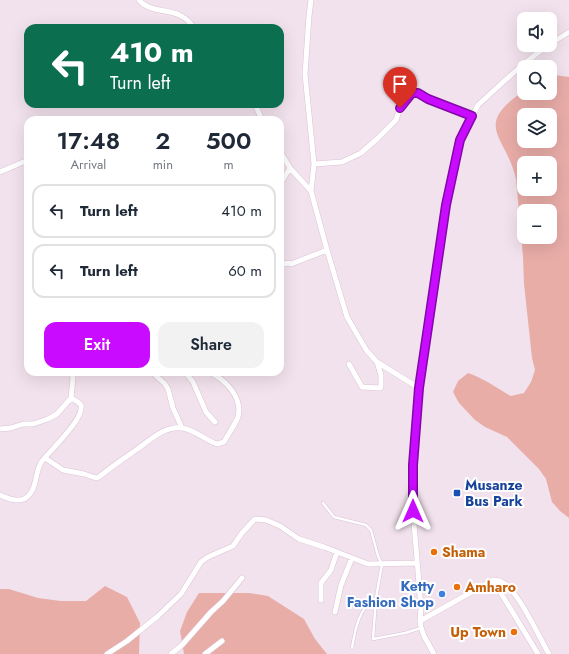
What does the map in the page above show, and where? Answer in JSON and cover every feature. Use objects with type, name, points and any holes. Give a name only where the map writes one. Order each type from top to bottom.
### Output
[{"type":"street","points":[[138,0],[148,7],[185,17],[191,24]]},
{"type":"street","points":[[311,0],[305,74],[314,164],[311,191],[327,250],[347,317],[365,347],[378,362],[419,388]]},
{"type":"street","points":[[557,39],[569,32]]},
{"type":"street","points":[[434,654],[424,636],[420,621],[421,608],[416,563],[413,511],[413,465],[419,388],[446,205],[460,140],[478,105],[539,52]]},
{"type":"street","points":[[314,164],[342,162],[361,153],[396,120],[400,108],[412,93],[418,93],[428,99],[472,116]]},
{"type":"street","points":[[284,158],[290,168],[311,191]]},
{"type":"street","points":[[0,172],[24,162]]},
{"type":"street","points":[[284,178],[290,168]]},
{"type":"street","points":[[284,264],[291,264],[327,250]]},
{"type":"street","points":[[349,364],[362,387],[380,388],[378,362]]},
{"type":"street","points":[[0,429],[11,428],[23,424],[32,424],[48,419],[56,414],[71,398],[73,376]]},
{"type":"street","points":[[156,376],[168,389],[173,408],[182,428]]},
{"type":"street","points":[[188,376],[193,382],[206,412],[215,422]]},
{"type":"street","points":[[45,458],[63,470],[96,478],[161,433],[174,427],[196,432],[218,444],[224,442],[238,416],[237,400],[227,383],[218,376]]},
{"type":"street","points":[[0,495],[17,500],[25,498],[31,492],[36,482],[38,468],[70,429],[80,410],[81,405],[71,398]]},
{"type":"street","points":[[107,654],[127,641],[158,616],[181,594],[202,562],[208,557],[233,546],[242,533],[255,519],[266,520],[280,526],[299,539],[368,564],[416,563]]},
{"type":"street","points":[[321,600],[321,583],[331,570],[337,552]]},
{"type":"street","points":[[335,612],[341,585],[352,558]]},
{"type":"street","points":[[171,654],[182,645],[211,612],[227,597],[242,578]]},
{"type":"street","points":[[420,621],[493,580],[500,581],[511,590],[520,602],[548,654]]},
{"type":"street","points":[[493,580],[538,654]]},
{"type":"street","points":[[205,654],[222,641]]},
{"type":"lane","points":[[323,503],[334,517],[366,525],[371,530],[378,556],[382,564],[376,598],[373,639],[422,628]]},
{"type":"lane","points":[[352,648],[355,628],[368,602],[376,598]]},
{"type":"shaded area","points":[[557,75],[569,77],[569,518],[552,502],[546,479],[539,469],[507,437],[485,427],[475,420],[459,403],[453,392],[458,381],[468,373],[485,380],[511,396],[524,393],[531,382],[535,370],[532,358],[524,284],[522,244],[557,244],[557,204],[518,204],[518,196],[557,196],[557,156],[517,156],[517,190],[512,165],[497,132],[496,123],[499,114],[508,103],[517,96],[517,100],[557,100]]},
{"type":"shaded area","points":[[105,586],[127,597],[140,623],[139,654],[0,654],[0,589],[9,589],[38,598],[61,601],[86,601]]},
{"type":"shaded area","points":[[199,593],[249,593],[268,596],[304,619],[315,639],[327,654],[184,654],[180,631],[187,612]]},
{"type":"place","name":"Musanze Bus Park","points":[[457,493]]},
{"type":"place","name":"Shama","points":[[434,552]]},
{"type":"place","name":"Amharo","points":[[457,587]]},
{"type":"place","name":"Ketty Fashion Shop","points":[[442,594]]},
{"type":"place","name":"Up Town","points":[[514,632]]},
{"type":"route","points":[[400,108],[412,93],[418,93],[428,99],[472,116],[460,140],[446,205],[419,388],[413,465],[413,511]]}]
